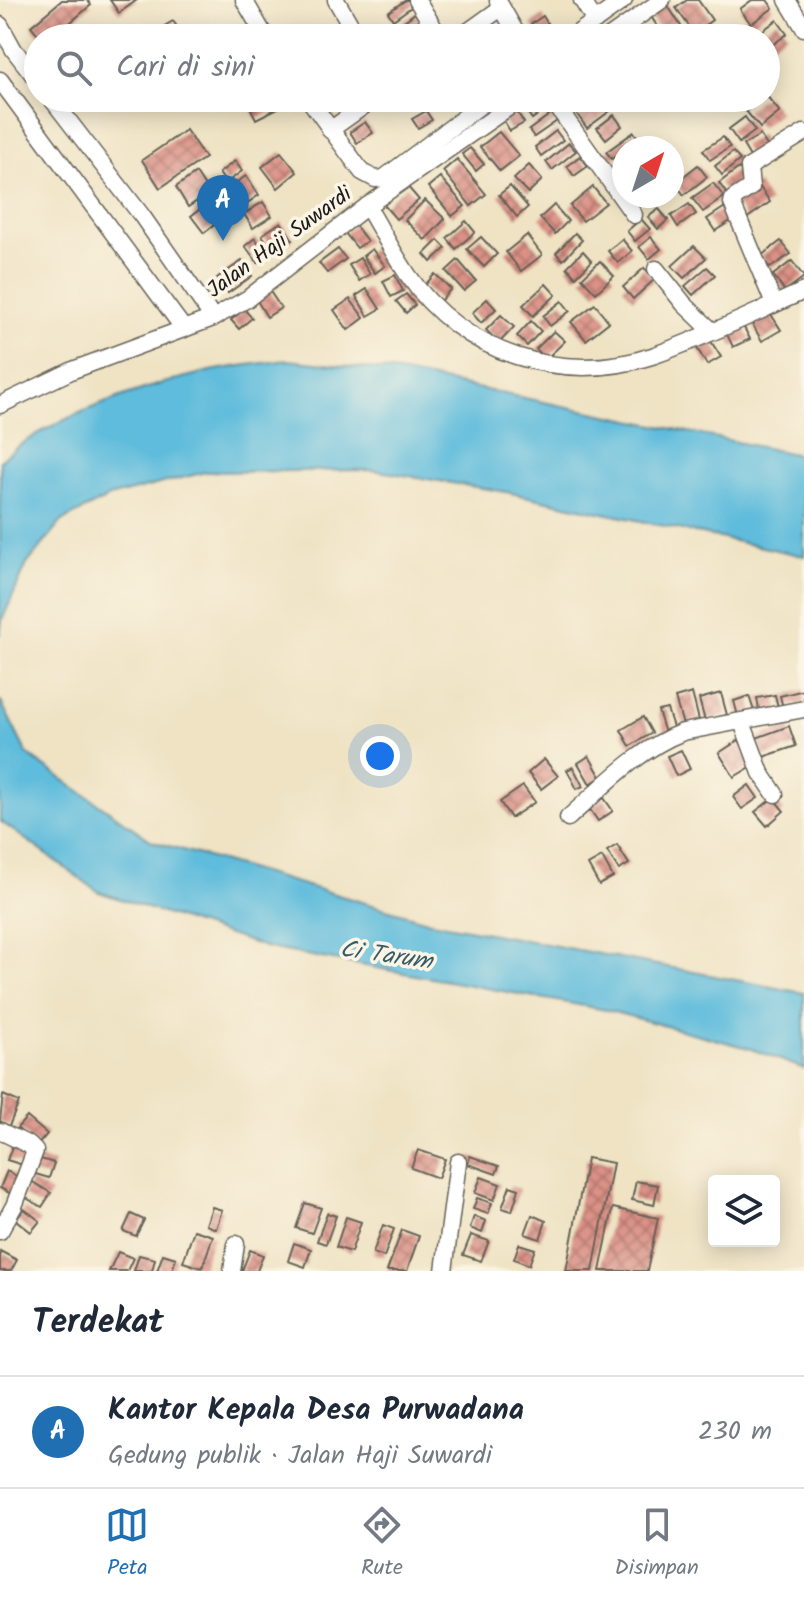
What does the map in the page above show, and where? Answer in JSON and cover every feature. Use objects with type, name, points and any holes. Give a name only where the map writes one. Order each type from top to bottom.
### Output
[{"type":"street","points":[[244,0],[258,24]]},
{"type":"street","points":[[336,0],[350,24]]},
{"type":"street","points":[[417,0],[432,24]]},
{"type":"street","points":[[582,0],[595,21]]},
{"type":"street","points":[[591,24],[624,0]]},
{"type":"street","points":[[628,24],[662,0]]},
{"type":"street","points":[[787,0],[804,28]]},
{"type":"street","points":[[475,24],[499,4],[511,24]]},
{"type":"street","points":[[0,25],[24,63]]},
{"type":"street","points":[[0,80],[184,329]]},
{"type":"street","points":[[62,112],[142,216],[213,318]]},
{"type":"street","points":[[318,112],[362,172],[375,179],[384,178],[471,112]]},
{"type":"street","points":[[330,130],[355,112]]},
{"type":"street","name":"Jalan Haji Suwardi","points":[[0,405],[73,370],[213,318],[271,282],[367,206],[502,112]]},
{"type":"street","points":[[561,112],[634,215]]},
{"type":"street","points":[[774,304],[732,203],[733,199],[751,187],[749,167],[804,133]]},
{"type":"street","points":[[367,206],[409,277],[460,328],[500,352],[533,362],[578,367],[649,357],[804,291]]},
{"type":"street","points":[[656,269],[684,304],[712,331]]},
{"type":"street","points":[[568,818],[631,763],[665,739],[683,732],[804,709]]},
{"type":"street","points":[[742,722],[761,773],[775,794]]},
{"type":"street","points":[[0,1131],[35,1151],[14,1206],[0,1231]]},
{"type":"street","points":[[444,1271],[458,1162]]},
{"type":"street","points":[[232,1271],[236,1244]]},
{"type":"water","points":[[288,360],[399,372],[804,456],[804,556],[506,492],[373,470],[205,472],[109,497],[62,521],[27,564],[2,620],[0,635],[0,461],[42,432],[95,406],[178,379]]},
{"type":"water","name":"Ci Tarum","points":[[0,700],[27,754],[152,841],[431,922],[804,993],[804,1069],[752,1049],[606,1010],[268,948],[99,892],[0,821]]},
{"type":"building","points":[[62,0],[87,0],[91,5],[69,24],[33,24]]},
{"type":"building","points":[[110,0],[137,0],[119,13]]},
{"type":"building","points":[[411,0],[414,5],[393,20],[388,12]]},
{"type":"building","points":[[687,0],[698,0],[712,20],[706,24],[688,24],[676,8]]},
{"type":"building","points":[[752,0],[767,0],[773,8],[751,24],[740,9]]},
{"type":"building","points":[[665,1],[680,24],[656,24],[648,12]]},
{"type":"building","points":[[415,13],[423,24],[400,24]]},
{"type":"building","points":[[543,16],[548,24],[531,24]]},
{"type":"building","points":[[780,24],[787,34],[780,39]]},
{"type":"building","points":[[252,112],[270,112],[256,119]]},
{"type":"building","points":[[427,112],[432,120],[418,128],[412,119]]},
{"type":"building","points":[[517,112],[524,123],[510,131],[502,118]]},
{"type":"building","points":[[527,112],[542,112],[532,119]]},
{"type":"building","points":[[577,112],[609,112],[587,128]]},
{"type":"building","points":[[747,112],[780,112],[760,128]]},
{"type":"building","points":[[552,113],[557,121],[534,137],[529,130]]},
{"type":"building","points":[[614,115],[622,126],[606,139],[597,128]]},
{"type":"building","points":[[745,117],[755,131],[739,143],[729,129]]},
{"type":"building","points":[[365,122],[373,133],[357,143],[350,132]]},
{"type":"building","points":[[186,130],[205,158],[160,188],[142,160]]},
{"type":"building","points":[[556,131],[563,140],[541,156],[535,147]]},
{"type":"building","points":[[499,132],[519,156],[500,171],[480,147]]},
{"type":"building","points":[[760,135],[771,152],[753,162],[743,145]]},
{"type":"building","points":[[723,137],[730,147],[710,160],[703,150]]},
{"type":"building","points":[[569,143],[576,151],[552,170],[546,162]]},
{"type":"building","points":[[470,148],[484,164],[476,171],[462,154]]},
{"type":"building","points":[[281,152],[297,172],[278,188],[262,167]]},
{"type":"building","points":[[733,152],[740,160],[722,175],[715,166]]},
{"type":"building","points":[[580,156],[588,166],[574,176],[567,166]]},
{"type":"building","points":[[457,159],[486,194],[471,206],[443,171]]},
{"type":"building","points":[[235,161],[242,171],[226,183],[219,173]]},
{"type":"building","points":[[529,165],[542,180],[528,193],[514,179]]},
{"type":"building","points":[[698,165],[707,177],[684,195],[684,176]]},
{"type":"building","points":[[739,168],[747,179],[727,194],[719,183]]},
{"type":"building","points":[[196,173],[209,193],[188,207],[176,187]]},
{"type":"building","points":[[246,176],[259,195],[243,206],[230,187]]},
{"type":"building","points":[[440,177],[465,206],[452,216],[428,187]]},
{"type":"building","points":[[713,183],[724,197],[703,212],[692,198]]},
{"type":"building","points":[[758,184],[770,202],[746,219],[734,201]]},
{"type":"building","points":[[407,186],[419,200],[396,219],[384,205]]},
{"type":"building","points":[[510,186],[528,207],[517,217],[499,195]]},
{"type":"building","points":[[593,187],[606,203],[583,221],[570,206]]},
{"type":"building","points":[[216,197],[229,213],[204,233],[191,216]]},
{"type":"building","points":[[425,200],[445,219],[425,240],[405,220]]},
{"type":"building","points":[[263,202],[272,216],[253,228],[244,214]]},
{"type":"building","points":[[689,204],[696,214],[678,227],[671,216]]},
{"type":"building","points":[[554,205],[568,221],[555,234],[540,218]]},
{"type":"building","points":[[728,205],[737,217],[715,231],[707,219]]},
{"type":"building","points":[[659,209],[668,220],[658,229],[648,217]]},
{"type":"building","points":[[641,219],[650,229],[635,241],[627,231]]},
{"type":"building","points":[[466,221],[475,232],[456,249],[447,238]]},
{"type":"building","points":[[281,222],[293,240],[274,252],[262,235]]},
{"type":"building","points":[[355,225],[367,241],[357,248],[345,233]]},
{"type":"building","points":[[575,233],[582,240],[563,260],[556,253]]},
{"type":"building","points":[[527,235],[542,255],[521,271],[506,252]]},
{"type":"building","points":[[481,237],[497,254],[484,267],[467,249]]},
{"type":"building","points":[[651,237],[661,249],[649,259],[639,247]]},
{"type":"building","points":[[255,238],[268,255],[258,263],[245,246]]},
{"type":"building","points":[[622,239],[632,251],[618,263],[608,251]]},
{"type":"building","points":[[438,240],[446,248],[431,262],[424,254]]},
{"type":"building","points":[[781,241],[791,254],[770,268],[761,256]]},
{"type":"building","points":[[694,246],[706,258],[684,278],[672,266]]},
{"type":"building","points":[[338,249],[346,259],[327,273],[319,263]]},
{"type":"building","points":[[372,249],[385,266],[375,273],[363,256]]},
{"type":"building","points":[[583,251],[592,261],[576,277],[567,267]]},
{"type":"building","points":[[360,258],[370,274],[359,281],[349,265]]},
{"type":"building","points":[[458,260],[476,281],[464,291],[446,271]]},
{"type":"building","points":[[242,261],[252,276],[228,293],[217,278]]},
{"type":"building","points":[[600,261],[614,276],[596,293],[582,278]]},
{"type":"building","points":[[792,261],[804,277],[785,291],[773,275]]},
{"type":"building","points":[[707,267],[715,275],[693,295],[685,286]]},
{"type":"building","points":[[644,268],[654,280],[633,299],[623,287]]},
{"type":"building","points":[[435,274],[451,289],[440,301],[424,286]]},
{"type":"building","points":[[395,275],[403,291],[391,297],[383,281]]},
{"type":"building","points":[[546,284],[556,295],[533,316],[523,305]]},
{"type":"building","points":[[367,289],[380,309],[368,316],[356,296]]},
{"type":"building","points":[[269,290],[281,308],[267,317],[256,299]]},
{"type":"building","points":[[406,294],[415,305],[406,313],[396,301]]},
{"type":"building","points":[[350,299],[364,318],[348,330],[334,310]]},
{"type":"building","points":[[487,299],[496,309],[481,323],[472,313]]},
{"type":"building","points":[[562,301],[570,311],[550,326],[543,316]]},
{"type":"building","points":[[595,304],[609,322],[586,340],[571,322]]},
{"type":"building","points":[[767,308],[781,330],[762,341],[749,319]]},
{"type":"building","points":[[244,309],[252,318],[239,329],[231,320]]},
{"type":"building","points":[[501,315],[514,327],[499,343],[486,330]]},
{"type":"building","points":[[740,320],[750,339],[733,347],[724,328]]},
{"type":"building","points":[[531,321],[541,331],[527,346],[517,336]]},
{"type":"building","points":[[554,331],[565,341],[546,359],[536,349]]},
{"type":"building","points":[[710,340],[721,357],[707,365],[697,348]]},
{"type":"building","points":[[804,690],[804,703],[783,708],[780,696]]},
{"type":"building","points":[[692,693],[699,720],[683,725],[675,698]]},
{"type":"building","points":[[721,693],[727,715],[705,721],[699,699]]},
{"type":"building","points":[[775,695],[779,711],[760,715],[757,698]]},
{"type":"building","points":[[749,696],[754,711],[738,716],[734,701]]},
{"type":"building","points":[[667,709],[674,730],[665,733],[658,711]]},
{"type":"building","points":[[643,717],[652,733],[630,746],[621,730]]},
{"type":"building","points":[[789,726],[796,746],[763,757],[756,738]]},
{"type":"building","points":[[739,740],[754,765],[734,777],[719,753]]},
{"type":"building","points":[[681,750],[690,769],[676,776],[667,756]]},
{"type":"building","points":[[589,756],[601,777],[590,784],[578,763]]},
{"type":"building","points":[[544,759],[558,776],[541,789],[528,773]]},
{"type":"building","points":[[573,767],[583,786],[577,789],[567,770]]},
{"type":"building","points":[[749,785],[758,798],[742,809],[733,797]]},
{"type":"building","points":[[523,786],[535,802],[511,818],[500,802]]},
{"type":"building","points":[[604,798],[613,811],[598,821],[589,808]]},
{"type":"building","points":[[773,798],[784,811],[767,826],[755,812]]},
{"type":"building","points":[[617,845],[629,864],[619,870],[607,851]]},
{"type":"building","points":[[602,857],[613,877],[599,885],[588,865]]},
{"type":"building","points":[[3,1095],[19,1102],[9,1126],[0,1121]]},
{"type":"building","points":[[27,1117],[47,1134],[37,1146],[17,1128]]},
{"type":"building","points":[[13,1144],[28,1150],[23,1165],[7,1160]]},
{"type":"building","points":[[418,1150],[445,1159],[438,1178],[411,1168]]},
{"type":"building","points":[[470,1156],[499,1166],[496,1174],[468,1164]]},
{"type":"building","points":[[37,1158],[54,1163],[49,1178],[32,1173]]},
{"type":"building","points":[[587,1158],[613,1163],[593,1271],[566,1271]]},
{"type":"building","points":[[7,1171],[20,1178],[11,1194],[0,1188]]},
{"type":"building","points":[[481,1177],[500,1184],[494,1200],[475,1193]]},
{"type":"building","points":[[31,1181],[51,1193],[42,1207],[23,1196]]},
{"type":"building","points":[[636,1181],[658,1185],[654,1205],[632,1200]]},
{"type":"building","points":[[510,1186],[519,1189],[512,1211],[502,1208]]},
{"type":"building","points":[[477,1198],[492,1203],[488,1214],[473,1209]]},
{"type":"building","points":[[305,1203],[321,1208],[312,1233],[296,1228]]},
{"type":"building","points":[[212,1207],[222,1210],[216,1229],[206,1225]]},
{"type":"building","points":[[613,1208],[658,1218],[647,1271],[600,1271]]},
{"type":"building","points":[[24,1209],[40,1221],[31,1232],[16,1220]]},
{"type":"building","points":[[327,1213],[336,1216],[326,1244],[317,1241]]},
{"type":"building","points":[[131,1214],[144,1220],[136,1236],[123,1231]]},
{"type":"building","points":[[532,1215],[546,1221],[540,1239],[525,1234]]},
{"type":"building","points":[[474,1216],[486,1221],[482,1233],[470,1228]]},
{"type":"building","points":[[346,1217],[361,1222],[351,1252],[336,1247]]},
{"type":"building","points":[[383,1225],[394,1229],[384,1257],[373,1253]]},
{"type":"building","points":[[194,1230],[213,1236],[202,1268],[183,1262]]},
{"type":"building","points":[[402,1230],[419,1236],[407,1271],[387,1271]]},
{"type":"building","points":[[471,1235],[489,1241],[481,1261],[463,1255]]},
{"type":"building","points":[[294,1243],[311,1249],[305,1267],[288,1261]]},
{"type":"building","points":[[519,1244],[535,1249],[529,1265],[514,1259]]},
{"type":"building","points":[[250,1250],[263,1255],[257,1271],[242,1271]]},
{"type":"building","points":[[0,1251],[17,1260],[11,1271],[0,1271]]},
{"type":"building","points":[[118,1252],[133,1258],[127,1271],[109,1271]]},
{"type":"building","points":[[163,1254],[176,1258],[172,1271],[157,1271]]},
{"type":"building","points":[[139,1255],[155,1259],[152,1271],[134,1271]]},
{"type":"place","name":"Kantor Kepala Desa Purwadana","points":[[223,241]]}]
